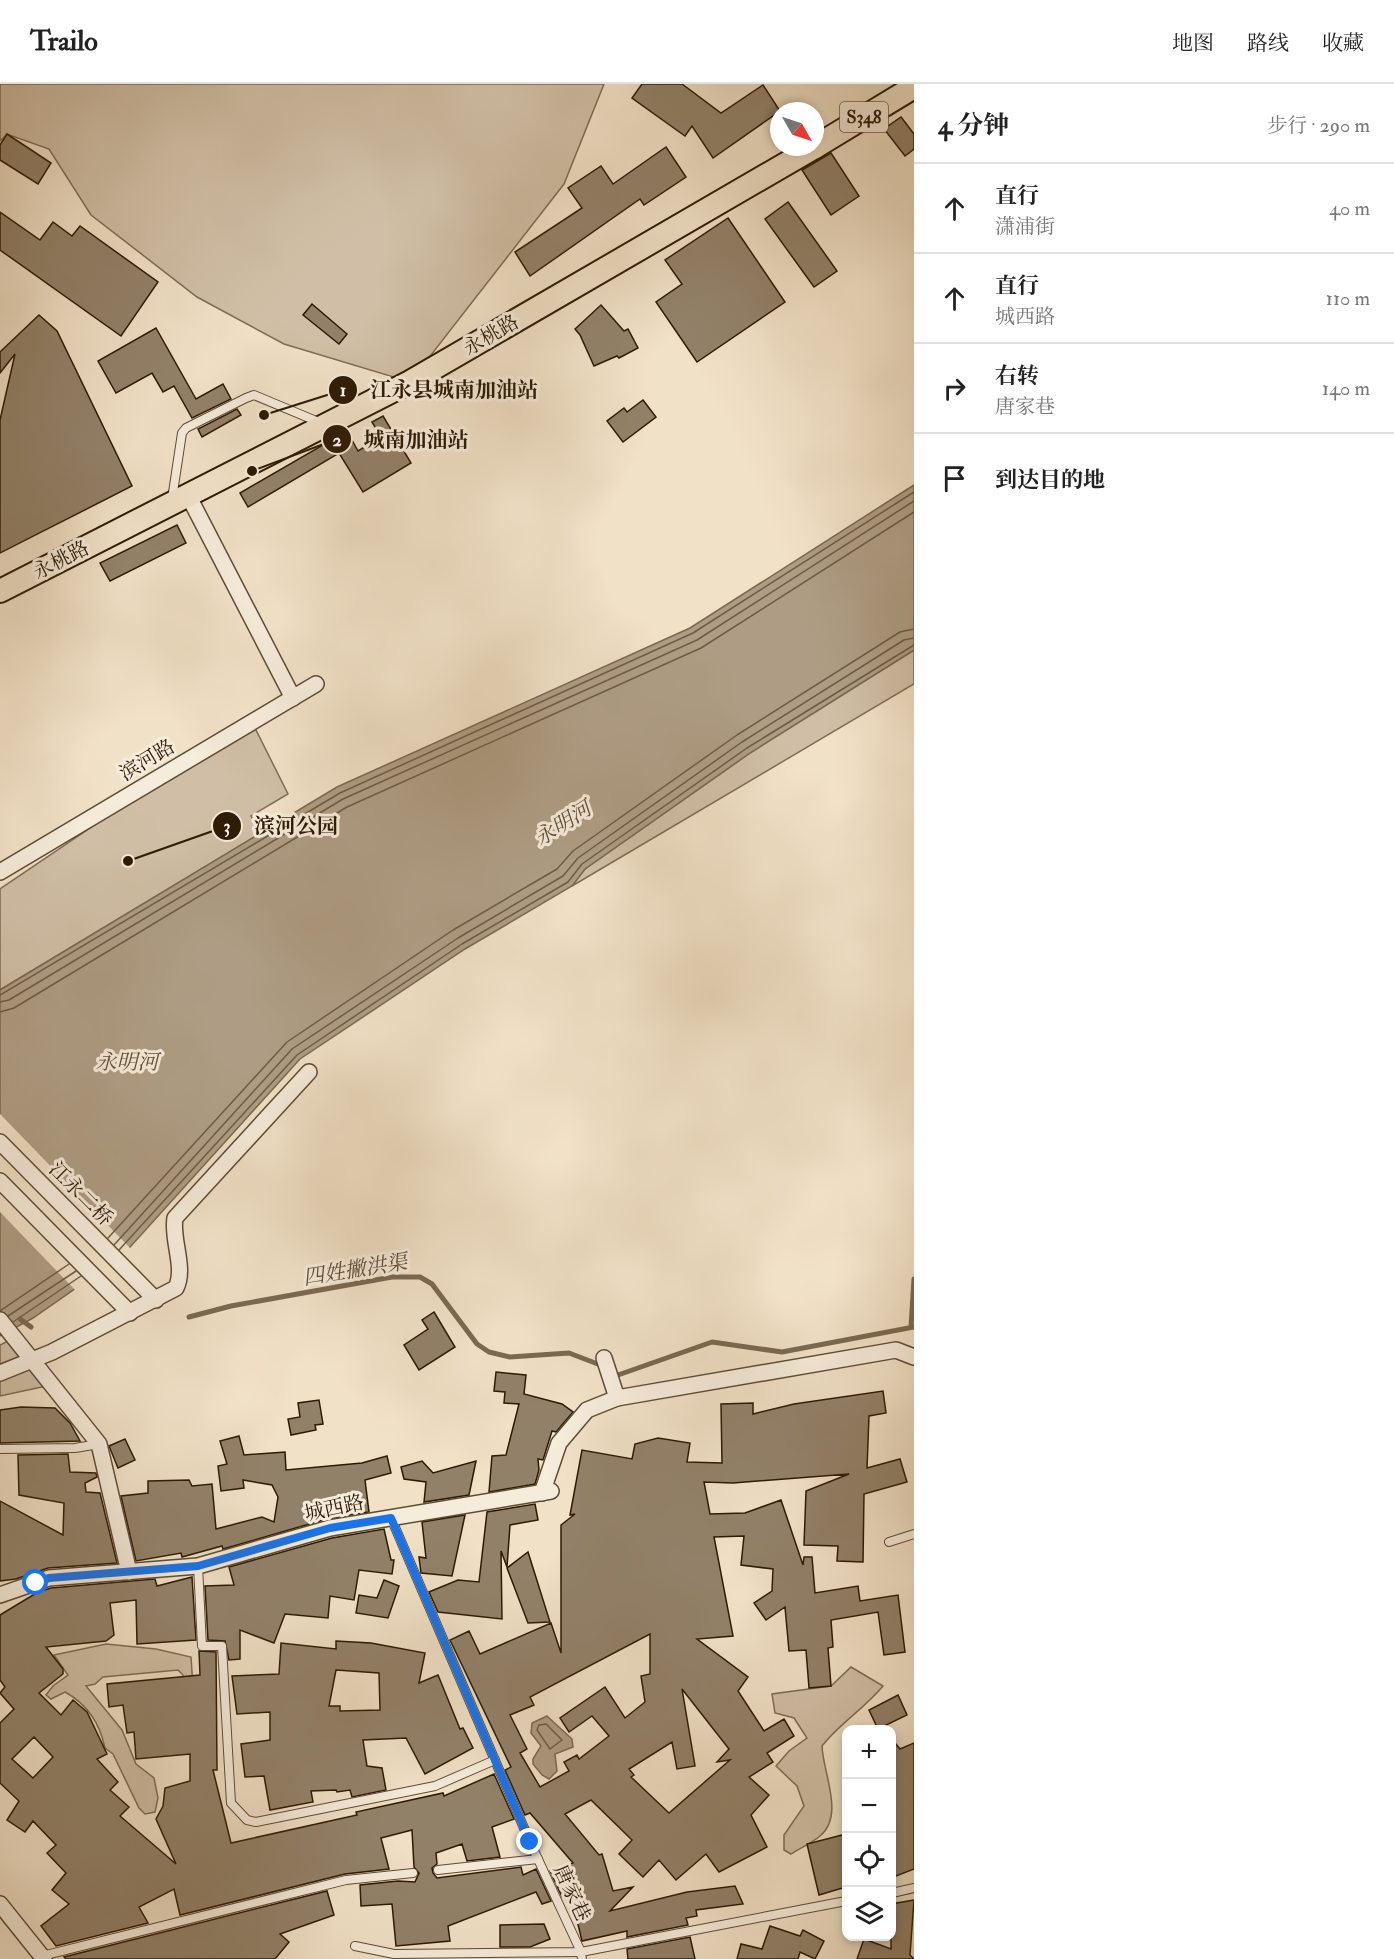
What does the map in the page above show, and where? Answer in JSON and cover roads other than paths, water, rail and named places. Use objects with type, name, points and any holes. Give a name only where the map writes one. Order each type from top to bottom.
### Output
[{"type":"main road","name":"永桃路","points":[[824,142],[914,87]]},
{"type":"main road","name":"永桃路","points":[[0,591],[410,382],[799,156]]},
{"type":"street","points":[[180,499],[293,698]]},
{"type":"street","name":"滨河路","points":[[0,872],[316,684]]},
{"type":"street","points":[[0,1373],[32,1361],[170,1293],[179,1282],[173,1228],[175,1218],[309,1072]]},
{"type":"street","name":"江永二桥","points":[[0,1142],[156,1300]]},
{"type":"street","points":[[0,1181],[130,1313]]},
{"type":"street","points":[[0,1320],[99,1444],[129,1572]]},
{"type":"street","points":[[604,1358],[617,1398],[896,1350],[914,1357]]},
{"type":"street","name":"城西路","points":[[0,1595],[49,1578],[198,1566],[330,1528],[546,1492],[559,1443],[587,1410],[617,1398]]},
{"type":"street","points":[[0,1904],[43,1957]]},
{"type":"lane","points":[[180,499],[182,433],[186,428],[254,395],[326,425]]},
{"type":"lane","points":[[0,1449],[75,1448],[99,1444]]},
{"type":"lane","name":"唐家巷","points":[[391,1518],[581,1956]]},
{"type":"lane","points":[[889,1542],[914,1534]]},
{"type":"lane","points":[[198,1566],[202,1646],[222,1646],[231,1803],[247,1820],[256,1822],[435,1786],[495,1760]]},
{"type":"lane","points":[[438,1870],[538,1859]]},
{"type":"lane","points":[[43,1957],[346,1880],[413,1873]]},
{"type":"lane","points":[[896,1892],[914,1888]]},
{"type":"lane","points":[[355,1946],[394,1954],[581,1956],[842,1902]]},
{"type":"water","name":"永明河","points":[[914,485],[914,650],[750,753],[585,869],[572,886],[465,949],[300,1059],[122,1256],[33,1318],[0,1336],[0,990],[337,787],[690,628]]},
{"type":"water","points":[[547,1716],[572,1739],[573,1747],[555,1754],[557,1771],[549,1779],[542,1775],[533,1764],[533,1759],[541,1746],[531,1733],[532,1723]]},
{"type":"waterway","name":"四姓撇洪渠","points":[[189,1317],[231,1306],[392,1277],[420,1277],[432,1284],[477,1344],[489,1352],[510,1357],[569,1353],[603,1366]]},
{"type":"waterway","name":"四姓撇洪渠","points":[[911,1327],[914,1279]]},
{"type":"waterway","points":[[20,1319],[31,1327]]},
{"type":"waterway","name":"四姓撇洪渠","points":[[613,1372],[618,1375],[712,1342],[782,1352],[914,1327]]},
{"type":"place","name":"江永县城南加油站","points":[[264,415]]},
{"type":"place","name":"城南加油站","points":[[252,471]]},
{"type":"place","name":"滨河公园","points":[[128,861]]}]
